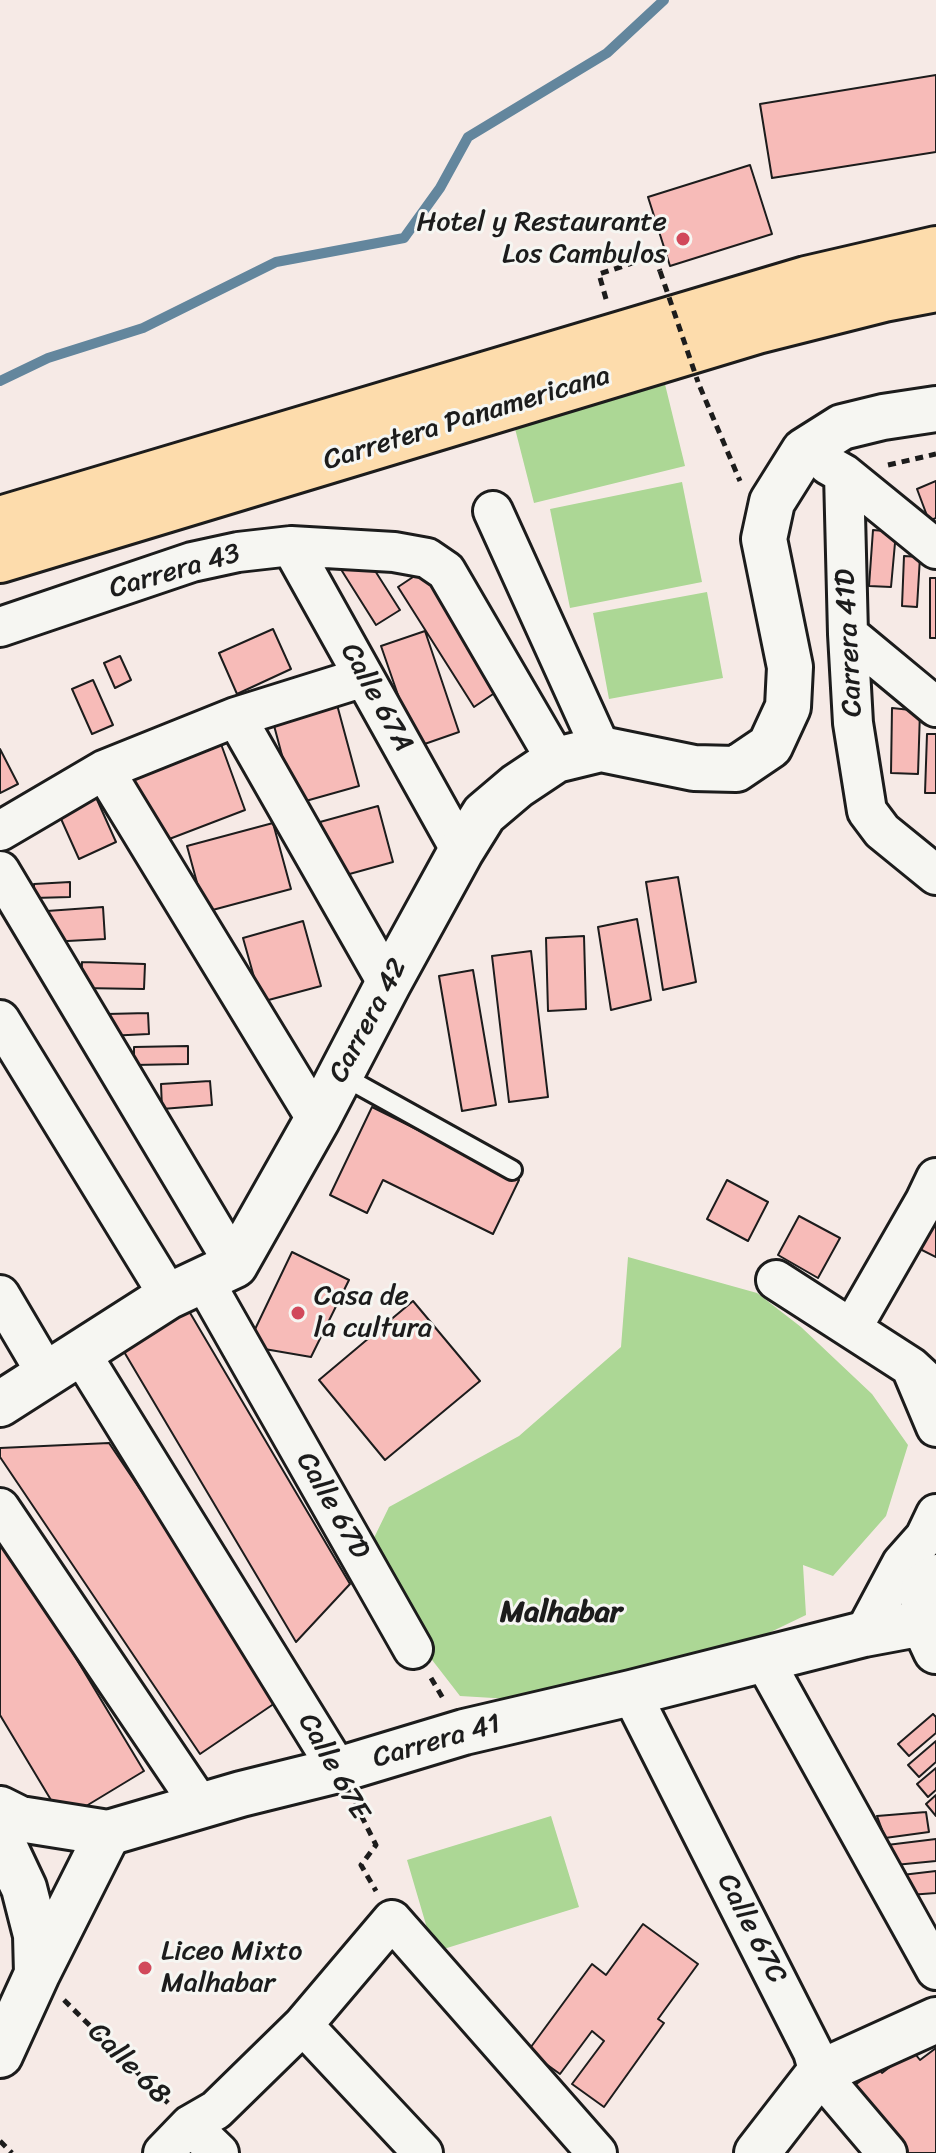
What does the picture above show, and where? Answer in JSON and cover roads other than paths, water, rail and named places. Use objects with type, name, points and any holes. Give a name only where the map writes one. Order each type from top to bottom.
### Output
[{"type":"highway","name":"Carretera Panamericana","points":[[0,519],[806,279],[936,249]]},
{"type":"highway","name":"Carretera Panamericana","points":[[0,560],[757,331],[936,289]]},
{"type":"main road","points":[[804,451],[842,427],[936,409]]},
{"type":"main road","name":"Carrera 42","points":[[0,1404],[63,1362],[202,1280],[317,1120],[388,984],[484,814],[517,786],[556,760],[601,749],[694,768],[736,769],[770,746],[788,707],[790,667],[764,539],[772,502],[804,451]]},
{"type":"main road","name":"Carrera 41","points":[[108,1833],[464,1732],[864,1634],[932,1631],[924,1586],[936,1577]]},
{"type":"main road","points":[[0,1809],[20,1819],[108,1833],[0,2055]]},
{"type":"main road","points":[[0,1837],[24,1888],[36,1935],[37,1974]]},
{"type":"main road","points":[[757,2153],[819,2073],[936,2020]]},
{"type":"street","points":[[804,451],[844,474],[936,549]]},
{"type":"street","name":"Carrera 41D","points":[[844,474],[853,723],[867,811],[882,831],[936,875]]},
{"type":"street","points":[[493,511],[601,749]]},
{"type":"street","name":"Carrera 43","points":[[0,627],[192,562],[238,552],[291,546],[394,552],[427,558],[446,571],[556,760]]},
{"type":"street","name":"Calle 67A","points":[[291,546],[461,851]]},
{"type":"street","points":[[848,634],[936,707]]},
{"type":"street","points":[[0,831],[104,770],[236,717],[364,677]]},
{"type":"street","points":[[236,717],[388,984]]},
{"type":"street","points":[[104,770],[317,1120]]},
{"type":"street","name":"Calle 67D","points":[[0,871],[202,1280],[413,1649]]},
{"type":"street","name":"Calle 67D","points":[[0,1020],[202,1280]]},
{"type":"street","points":[[852,1328],[936,1178]]},
{"type":"street","points":[[776,1280],[923,1378],[936,1427]]},
{"type":"street","name":"Calle 67E","points":[[0,1295],[63,1362],[338,1770]]},
{"type":"street","points":[[0,1508],[200,1805]]},
{"type":"street","points":[[864,1634],[902,1563],[925,1537],[936,1514]]},
{"type":"street","points":[[764,1660],[936,1970]]},
{"type":"street","name":"Calle 67C","points":[[631,1693],[813,2052],[819,2073],[887,2153]]},
{"type":"street","points":[[163,2153],[190,2125],[216,2110],[303,2025],[392,1920],[597,2153]]},
{"type":"street","points":[[303,2025],[423,2153]]},
{"type":"street","name":"Calle 68","points":[[190,2125],[219,2153]]},
{"type":"lane","points":[[341,1075],[512,1170]]},
{"type":"waterway","points":[[0,381],[48,358],[143,328],[276,262],[404,238],[440,188],[468,137],[607,53],[664,0]]},
{"type":"place","name":"Hotel y Restaurante Los Cambulos","points":[[683,239]]},
{"type":"place","name":"Casa de la cultura","points":[[298,1313]]},
{"type":"place","name":"Liceo Mixto Malhabar","points":[[145,1968]]},
{"type":"district","name":"Malhabar","points":[[561,1613]]}]
